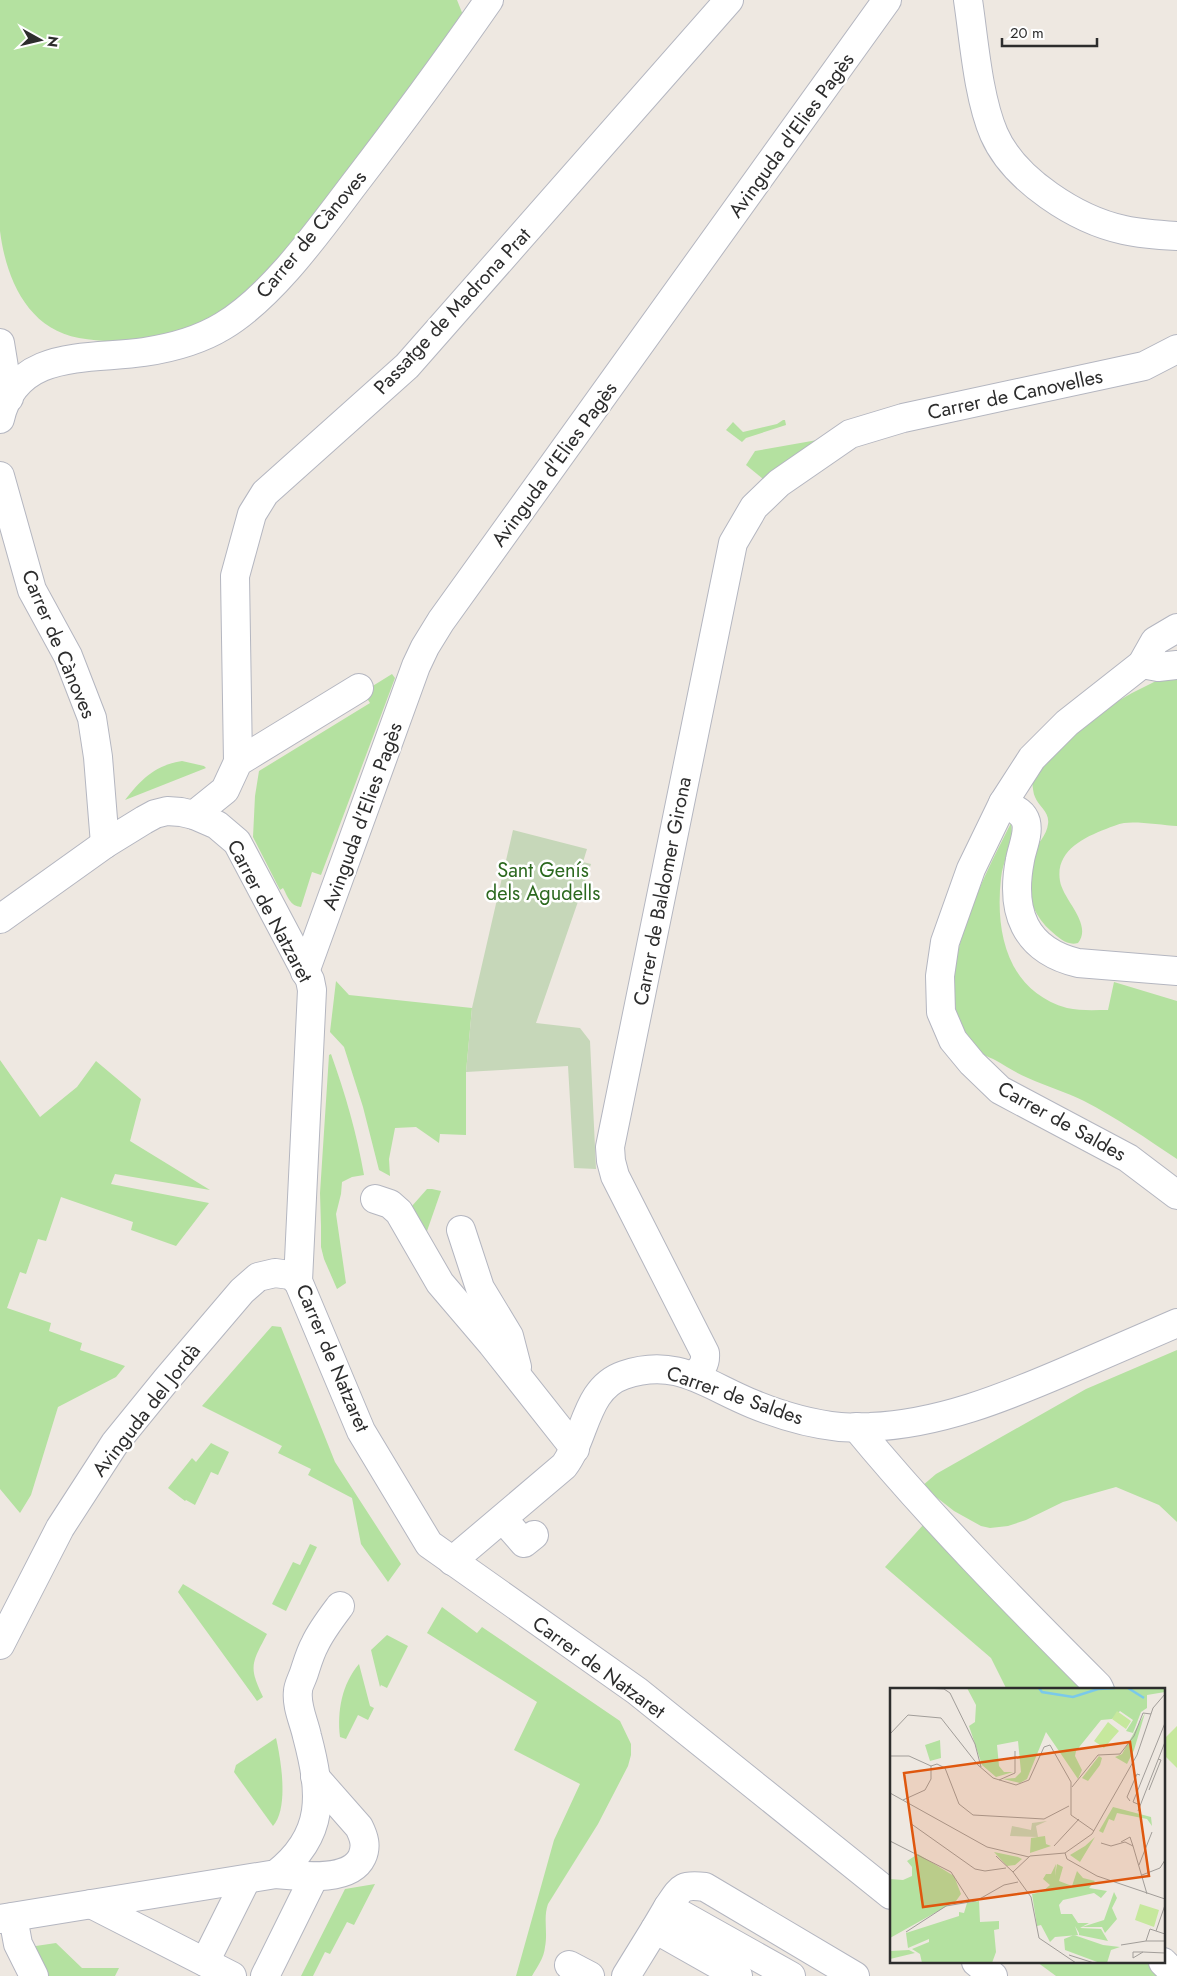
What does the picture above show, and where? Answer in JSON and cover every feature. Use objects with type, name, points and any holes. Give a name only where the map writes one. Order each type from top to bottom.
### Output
[{"type":"street","name":"Carrer de Cànoves","points":[[4,409],[18,385],[32,372],[48,363],[145,352],[172,346],[208,335],[237,317],[275,282],[333,212],[436,76],[489,0]]},
{"type":"street","name":"Passatge de Madrona Prat","points":[[238,762],[234,576],[252,514],[266,493],[407,366],[729,0]]},
{"type":"street","name":"Avinguda d'Elies Pagès","points":[[305,972],[413,675],[425,648],[446,614],[888,0]]},
{"type":"street","points":[[968,0],[984,100],[993,133],[1010,161],[1030,182],[1053,199],[1099,222],[1123,230],[1177,236]]},
{"type":"street","points":[[0,342],[4,409]]},
{"type":"street","name":"Carrer de Canovelles","points":[[850,434],[903,418],[1144,366],[1177,349]]},
{"type":"street","name":"Carrer de Baldomer Girona","points":[[693,1376],[703,1366],[706,1360],[705,1353],[615,1176],[610,1161],[610,1147],[733,543],[754,507],[779,483],[850,434]]},
{"type":"street","name":"Carrer de Cànoves","points":[[0,476],[32,590],[68,656],[92,718],[98,757],[105,844]]},
{"type":"street","points":[[1177,628],[1155,641],[1142,664],[1158,667],[1177,665]]},
{"type":"street","name":"Carrer de Saldes","points":[[1142,664],[1068,723],[1032,758],[1003,802],[971,869],[945,942],[940,976],[941,1012],[953,1040],[972,1063],[1000,1090],[1128,1158],[1177,1195]]},
{"type":"street","points":[[194,815],[225,790],[238,762],[359,688]]},
{"type":"street","points":[[1003,802],[1020,812],[1026,823],[1025,840],[1016,881],[1016,900],[1020,916],[1038,944],[1063,960],[1078,963],[1177,971]]},
{"type":"street","name":"Carrer de Natzaret","points":[[0,919],[105,844],[155,814],[167,811],[194,815],[217,825],[237,842],[310,980],[312,990],[298,1281],[362,1431],[428,1544],[637,1692],[890,1894]]},
{"type":"street","points":[[375,1199],[390,1204],[399,1212],[440,1283],[575,1449]]},
{"type":"street","points":[[461,1230],[480,1288],[509,1336],[521,1382]]},
{"type":"street","name":"Avinguda del Jordà","points":[[0,1645],[60,1528],[115,1443],[167,1379],[242,1291],[258,1277],[275,1273],[290,1275],[298,1281]]},
{"type":"street","name":"Carrer de Saldes","points":[[452,1561],[564,1466],[575,1449],[592,1404],[608,1382],[626,1374],[648,1369],[668,1369],[693,1376],[753,1404],[817,1424],[842,1428],[896,1426],[933,1419],[1010,1395],[1177,1324]]},
{"type":"street","points":[[856,1427],[886,1463],[1009,1598],[1099,1688]]},
{"type":"street","points":[[503,1519],[524,1543],[534,1536]]},
{"type":"street","points":[[276,1874],[301,1850],[310,1835],[316,1816],[318,1797],[308,1737],[300,1711],[298,1691],[314,1645],[340,1606]]},
{"type":"street","points":[[34,1976],[7,1918],[276,1874],[314,1877],[354,1868],[360,1862],[365,1844],[364,1835],[315,1777]]},
{"type":"street","points":[[265,1976],[314,1877]]},
{"type":"street","points":[[205,1962],[246,1880]]},
{"type":"street","points":[[626,1976],[680,1889],[691,1885],[705,1887],[855,1976]]},
{"type":"street","points":[[91,1904],[232,1976]]},
{"type":"street","points":[[662,1918],[738,1976]]},
{"type":"street","points":[[662,1918],[790,1976]]},
{"type":"street","points":[[1164,1963],[1177,1976]]},
{"type":"street","points":[[978,1964],[993,1976]]},
{"type":"green space","points":[[0,0],[457,0],[465,20],[329,198],[246,296],[218,315],[180,330],[140,339],[99,341],[61,333],[46,324],[33,313],[23,299],[14,284],[8,267],[0,231]]},
{"type":"green space","points":[[785,420],[786,425],[746,438],[742,442],[726,430],[733,422],[743,432],[777,424]]},
{"type":"green space","points":[[823,439],[768,483],[746,465],[755,451]]},
{"type":"green space","points":[[392,674],[395,678],[321,875],[312,872],[301,907],[294,905],[283,888],[280,890],[253,837],[255,796],[259,771],[370,703],[363,692]]},
{"type":"green space","points":[[1158,680],[1177,680],[1177,826],[1136,822],[1122,823],[1088,837],[1066,854],[1060,871],[1060,881],[1066,896],[1080,920],[1082,936],[1078,943],[1074,944],[1063,941],[1044,924],[1033,906],[1030,896],[1027,875],[1029,864],[1032,854],[1046,832],[1048,820],[1046,813],[1035,797],[1032,782],[1049,759],[1099,712]]},
{"type":"green space","points":[[182,761],[206,768],[125,800],[143,779],[150,774],[164,766]]},
{"type":"green space","points":[[1011,823],[1010,844],[1001,878],[1000,919],[1009,957],[1018,974],[1031,988],[1047,1000],[1077,1010],[1108,1010],[1114,982],[1177,1001],[1177,1159],[1096,1108],[1024,1076],[982,1054],[975,1048],[960,1024],[954,997],[955,967],[962,935],[986,874]]},
{"type":"green space","name":"Sant Genís dels Agudells","points":[[513,830],[587,849],[583,862],[591,864],[536,1023],[580,1028],[590,1041],[596,1169],[574,1168],[568,1066],[466,1072],[472,1008]]},
{"type":"green space","points":[[336,981],[349,995],[472,1008],[466,1072],[466,1135],[440,1134],[439,1143],[416,1127],[395,1128],[389,1159],[390,1176],[379,1170],[363,1107],[344,1047],[330,1032]]},
{"type":"green space","points":[[331,1054],[350,1114],[364,1175],[352,1177],[342,1182],[336,1214],[346,1283],[337,1289],[321,1247],[320,1193],[329,1055]]},
{"type":"green space","points":[[0,1060],[40,1117],[77,1087],[96,1061],[141,1099],[130,1141],[210,1190],[115,1174],[111,1184],[209,1203],[176,1246],[131,1230],[133,1222],[61,1197],[46,1241],[38,1239],[26,1274],[20,1272],[7,1308],[51,1323],[49,1331],[82,1343],[80,1350],[125,1366],[116,1377],[58,1407],[31,1495],[20,1513],[0,1489]]},
{"type":"green space","points":[[427,1189],[441,1191],[426,1234],[412,1206]]},
{"type":"green space","points":[[272,1326],[281,1327],[335,1462],[401,1564],[388,1582],[361,1544],[352,1498],[308,1475],[311,1469],[278,1453],[282,1446],[202,1406]]},
{"type":"green space","points":[[1177,1350],[1177,1522],[1159,1505],[1116,1487],[1063,1502],[1026,1520],[1008,1526],[990,1528],[981,1526],[954,1511],[922,1486],[936,1474],[1086,1389]]},
{"type":"green space","points":[[211,1443],[229,1452],[218,1475],[211,1472],[195,1505],[185,1501],[168,1488],[192,1458],[196,1462]]},
{"type":"green space","points":[[924,1524],[1084,1688],[1006,1688],[991,1658],[885,1567]]},
{"type":"green space","points":[[310,1544],[317,1547],[286,1611],[272,1604],[293,1562],[300,1565]]},
{"type":"green space","points":[[183,1584],[267,1634],[254,1665],[255,1678],[263,1697],[257,1701],[178,1592]]},
{"type":"green space","points":[[442,1607],[477,1633],[482,1627],[620,1721],[631,1744],[628,1766],[598,1824],[548,1904],[544,1951],[532,1976],[516,1976],[554,1840],[580,1784],[514,1750],[537,1702],[427,1633]]},
{"type":"green space","points":[[387,1635],[408,1646],[387,1688],[381,1685],[380,1687],[371,1650]]},
{"type":"green space","points":[[359,1664],[370,1706],[374,1708],[368,1720],[358,1715],[346,1739],[340,1737],[340,1708],[348,1680]]},
{"type":"green space","points":[[1177,1726],[1177,1768],[1164,1755],[1164,1739]]},
{"type":"green space","points":[[276,1738],[280,1759],[282,1796],[278,1818],[273,1826],[234,1772],[236,1765]]},
{"type":"green space","points":[[375,1884],[354,1925],[347,1922],[330,1954],[325,1952],[313,1976],[301,1976],[345,1889]]},
{"type":"green space","points":[[56,1943],[82,1968],[119,1968],[115,1976],[49,1976],[47,1970],[29,1947]]},
{"type":"green space","points":[[1040,1964],[1148,1964],[1158,1976],[1056,1976]]}]
